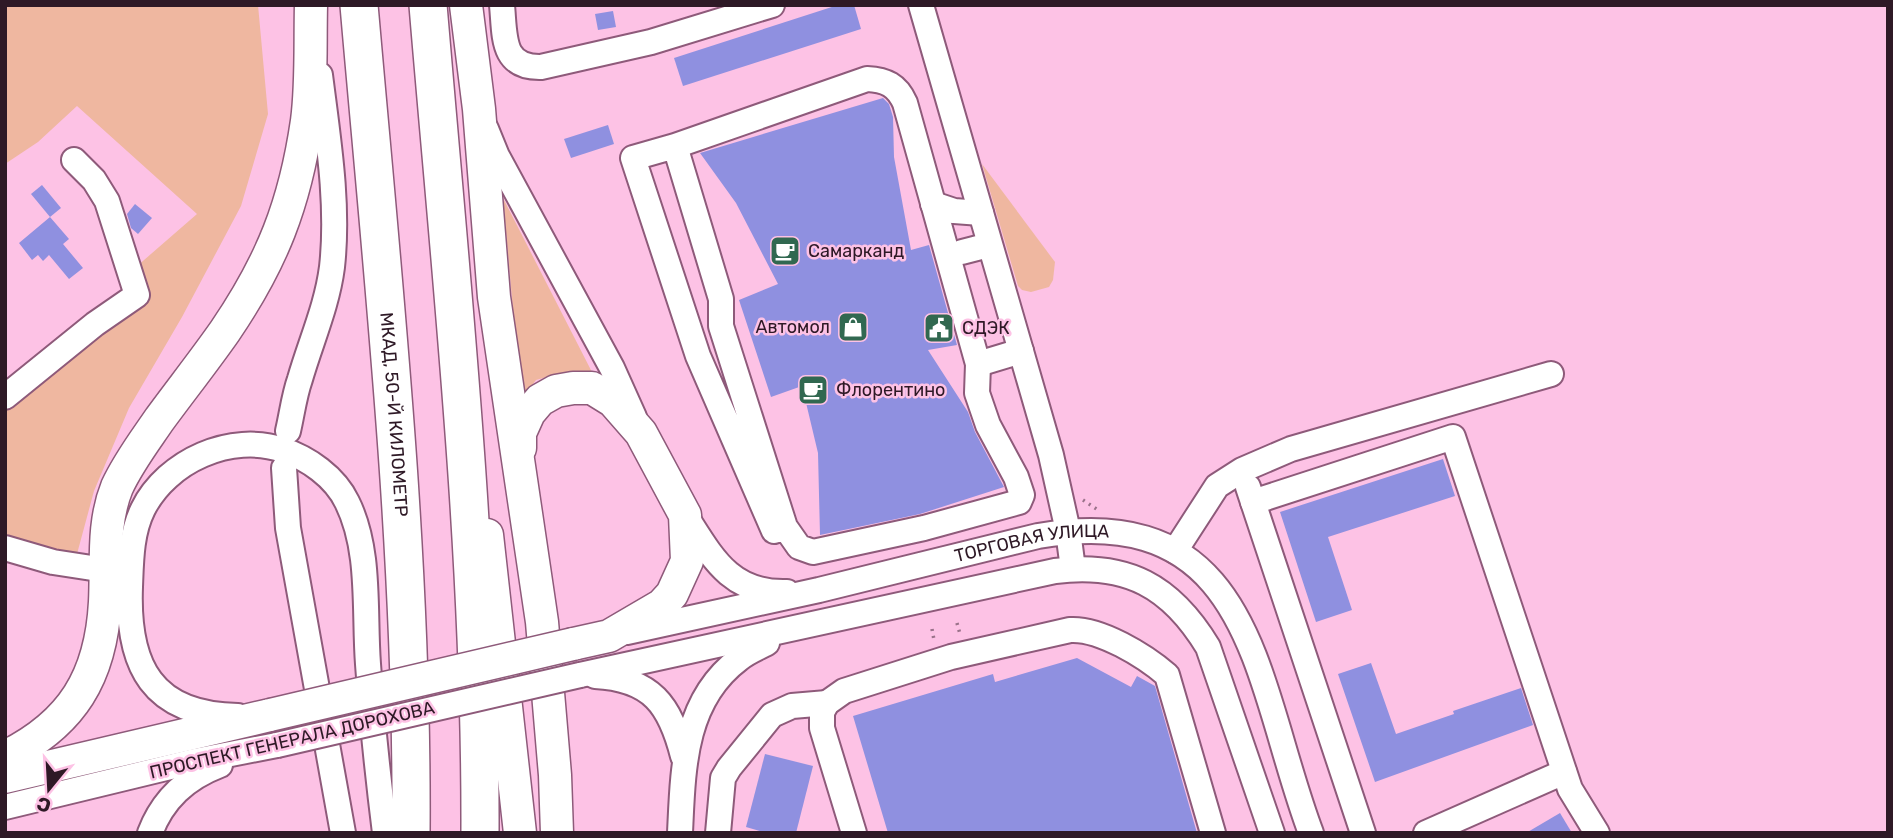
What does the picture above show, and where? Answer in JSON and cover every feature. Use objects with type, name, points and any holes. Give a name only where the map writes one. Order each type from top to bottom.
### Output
[{"type":"highway","name":"МКАД, 50-Й КИЛОМЕТР","points":[[359,5],[398,465],[409,670],[403,831]]},
{"type":"highway","points":[[428,5],[473,564],[480,830]]},
{"type":"main road","points":[[5,757],[25,747],[57,724],[80,695],[92,669],[100,639],[105,604],[108,521],[117,489],[133,457],[257,281],[281,231],[295,184],[307,120],[311,5]]},
{"type":"main road","points":[[466,5],[479,109],[494,297],[542,622],[555,775],[557,833]]},
{"type":"main road","points":[[458,368],[481,460],[497,634],[520,833]]},
{"type":"main road","points":[[519,467],[520,433],[528,413],[540,400],[556,391],[592,388],[613,401],[641,433],[685,515],[687,561],[672,594],[662,605],[609,636]]},
{"type":"main road","name":"ТОРГОВАЯ УЛИЦА","points":[[573,644],[609,636]]},
{"type":"main road","name":"ПРОСПЕКТ ГЕНЕРАЛА ДОРОХОВА","points":[[5,777],[273,729],[573,644]]},
{"type":"street","points":[[288,431],[299,381],[322,317],[332,266],[330,152],[311,5]]},
{"type":"street","points":[[502,5],[506,47],[514,61],[526,68],[649,49],[723,12],[772,5]]},
{"type":"street","points":[[921,5],[1051,456],[1068,531],[1073,569]]},
{"type":"street","points":[[675,146],[721,299],[721,326],[785,527],[799,547],[813,552],[923,528],[1021,499],[1021,492],[1016,477],[988,425],[977,393],[978,363],[905,103],[894,86],[880,80],[867,79],[633,158],[698,356],[774,531],[785,527]]},
{"type":"street","points":[[479,109],[498,156],[612,368],[641,433]]},
{"type":"street","points":[[5,397],[95,324],[137,295],[107,201],[94,180],[74,160]]},
{"type":"street","points":[[933,204],[954,211],[981,213]]},
{"type":"street","points":[[962,252],[989,244]]},
{"type":"street","points":[[978,363],[1021,351]]},
{"type":"street","points":[[1175,551],[1216,486],[1242,470],[1291,449],[1551,373]]},
{"type":"street","points":[[1253,502],[1453,437],[1570,789],[1597,833]]},
{"type":"street","points":[[273,729],[236,716],[206,715],[185,708],[166,696],[148,678],[138,661],[130,633],[134,535],[142,511],[155,489],[172,473],[214,450],[259,445],[275,447],[295,454],[316,468],[341,492],[356,524],[362,547],[368,665],[403,831]]},
{"type":"street","points":[[284,468],[288,528],[343,833]]},
{"type":"street","points":[[1242,470],[1363,833]]},
{"type":"street","points":[[685,515],[715,562],[731,577],[747,585],[774,592],[819,590]]},
{"type":"street","points":[[923,528],[931,561]]},
{"type":"street","name":"ТОРГОВАЯ УЛИЦА","points":[[609,636],[1068,531],[1112,532],[1135,537],[1175,551],[1192,561],[1210,578],[1243,627],[1256,657],[1294,787],[1311,833]]},
{"type":"street","points":[[5,548],[53,562],[105,570]]},
{"type":"street","name":"ТОРГОВАЯ УЛИЦА","points":[[580,675],[1020,578],[1073,569],[1123,573],[1145,581],[1171,599],[1193,623],[1208,647],[1272,833]]},
{"type":"street","points":[[680,833],[684,760],[691,727],[704,698],[722,674],[740,658],[796,629]]},
{"type":"street","points":[[854,833],[822,728],[822,712],[827,703],[844,691],[951,657],[1085,629],[1151,661],[1167,676],[1213,833]]},
{"type":"street","points":[[580,675],[609,676],[633,684],[653,695],[665,706],[676,726],[684,760]]},
{"type":"street","name":"ПРОСПЕКТ ГЕНЕРАЛА ДОРОХОВА","points":[[5,807],[195,761],[273,729],[580,675]]},
{"type":"street","points":[[718,833],[723,778],[772,715],[792,706],[827,703]]},
{"type":"street","points":[[150,833],[168,799],[183,784],[273,729]]},
{"type":"street","points":[[1426,833],[1564,772]]},
{"type":"shaded area","points":[[5,5],[258,5],[268,114],[241,206],[182,317],[129,408],[94,491],[77,554],[5,537],[5,405],[111,323],[146,303],[136,267],[197,214],[77,106],[38,142],[5,164]]},
{"type":"shaded area","points":[[982,164],[1055,262],[1053,280],[1049,287],[1031,292],[1018,286]]},
{"type":"shaded area","points":[[503,198],[595,378],[561,373],[536,380],[521,400]]},
{"type":"building","points":[[838,5],[854,5],[861,29],[683,86],[674,58]]},
{"type":"building","points":[[613,11],[616,27],[598,30],[595,14]]},
{"type":"building","points":[[883,98],[889,104],[893,117],[894,157],[911,250],[929,245],[957,345],[928,350],[968,412],[975,432],[1004,487],[920,514],[820,535],[818,453],[802,386],[771,397],[739,300],[778,284],[736,203],[700,153]]},
{"type":"building","points":[[608,125],[614,144],[571,158],[564,139]]},
{"type":"building","points":[[42,185],[61,208],[50,217],[31,194]]},
{"type":"building","points":[[135,204],[152,218],[138,234],[131,228],[127,214]]},
{"type":"building","points":[[50,217],[69,239],[63,244],[83,268],[69,279],[49,255],[43,261],[38,255],[32,260],[19,243]]},
{"type":"building","points":[[1443,459],[1455,496],[1328,537],[1352,610],[1316,622],[1280,512]]},
{"type":"building","points":[[1077,658],[1131,687],[1137,676],[1155,686],[1197,833],[888,833],[853,716],[993,674],[995,682]]},
{"type":"building","points":[[1371,663],[1396,734],[1521,688],[1533,725],[1375,782],[1338,674]]},
{"type":"building","points":[[765,754],[813,766],[796,833],[767,833],[746,827]]},
{"type":"building","points":[[1560,813],[1572,833],[1526,833]]},
{"type":"place","name":"Самарканд","points":[[785,251]]},
{"type":"place","name":"Автомол","points":[[853,327]]},
{"type":"place","name":"СДЭК","points":[[939,328]]},
{"type":"place","name":"Флорентино","points":[[813,390]]}]
